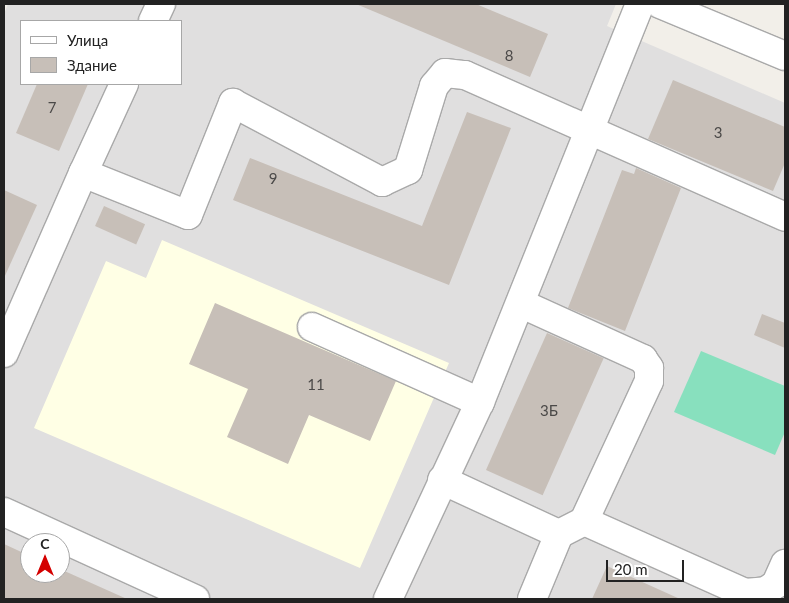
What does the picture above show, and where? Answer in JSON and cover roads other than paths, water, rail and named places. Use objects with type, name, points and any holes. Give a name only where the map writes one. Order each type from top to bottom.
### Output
[{"type":"lane","points":[[153,20],[161,4]]},
{"type":"lane","points":[[388,599],[480,402],[522,304],[587,128],[640,4]]},
{"type":"lane","points":[[660,4],[785,56]]},
{"type":"lane","points":[[83,173],[188,214],[233,103],[382,182],[396,178],[408,170],[434,86],[446,73],[464,75],[785,217]]},
{"type":"lane","points":[[4,353],[124,85]]},
{"type":"lane","points":[[522,304],[643,359],[649,368],[649,381],[584,521],[558,534],[532,599]]},
{"type":"lane","points":[[312,327],[480,402]]},
{"type":"lane","points":[[442,480],[558,534]]},
{"type":"lane","points":[[4,512],[195,599]]},
{"type":"lane","points":[[584,521],[745,593],[766,591],[776,584],[785,564]]}]
